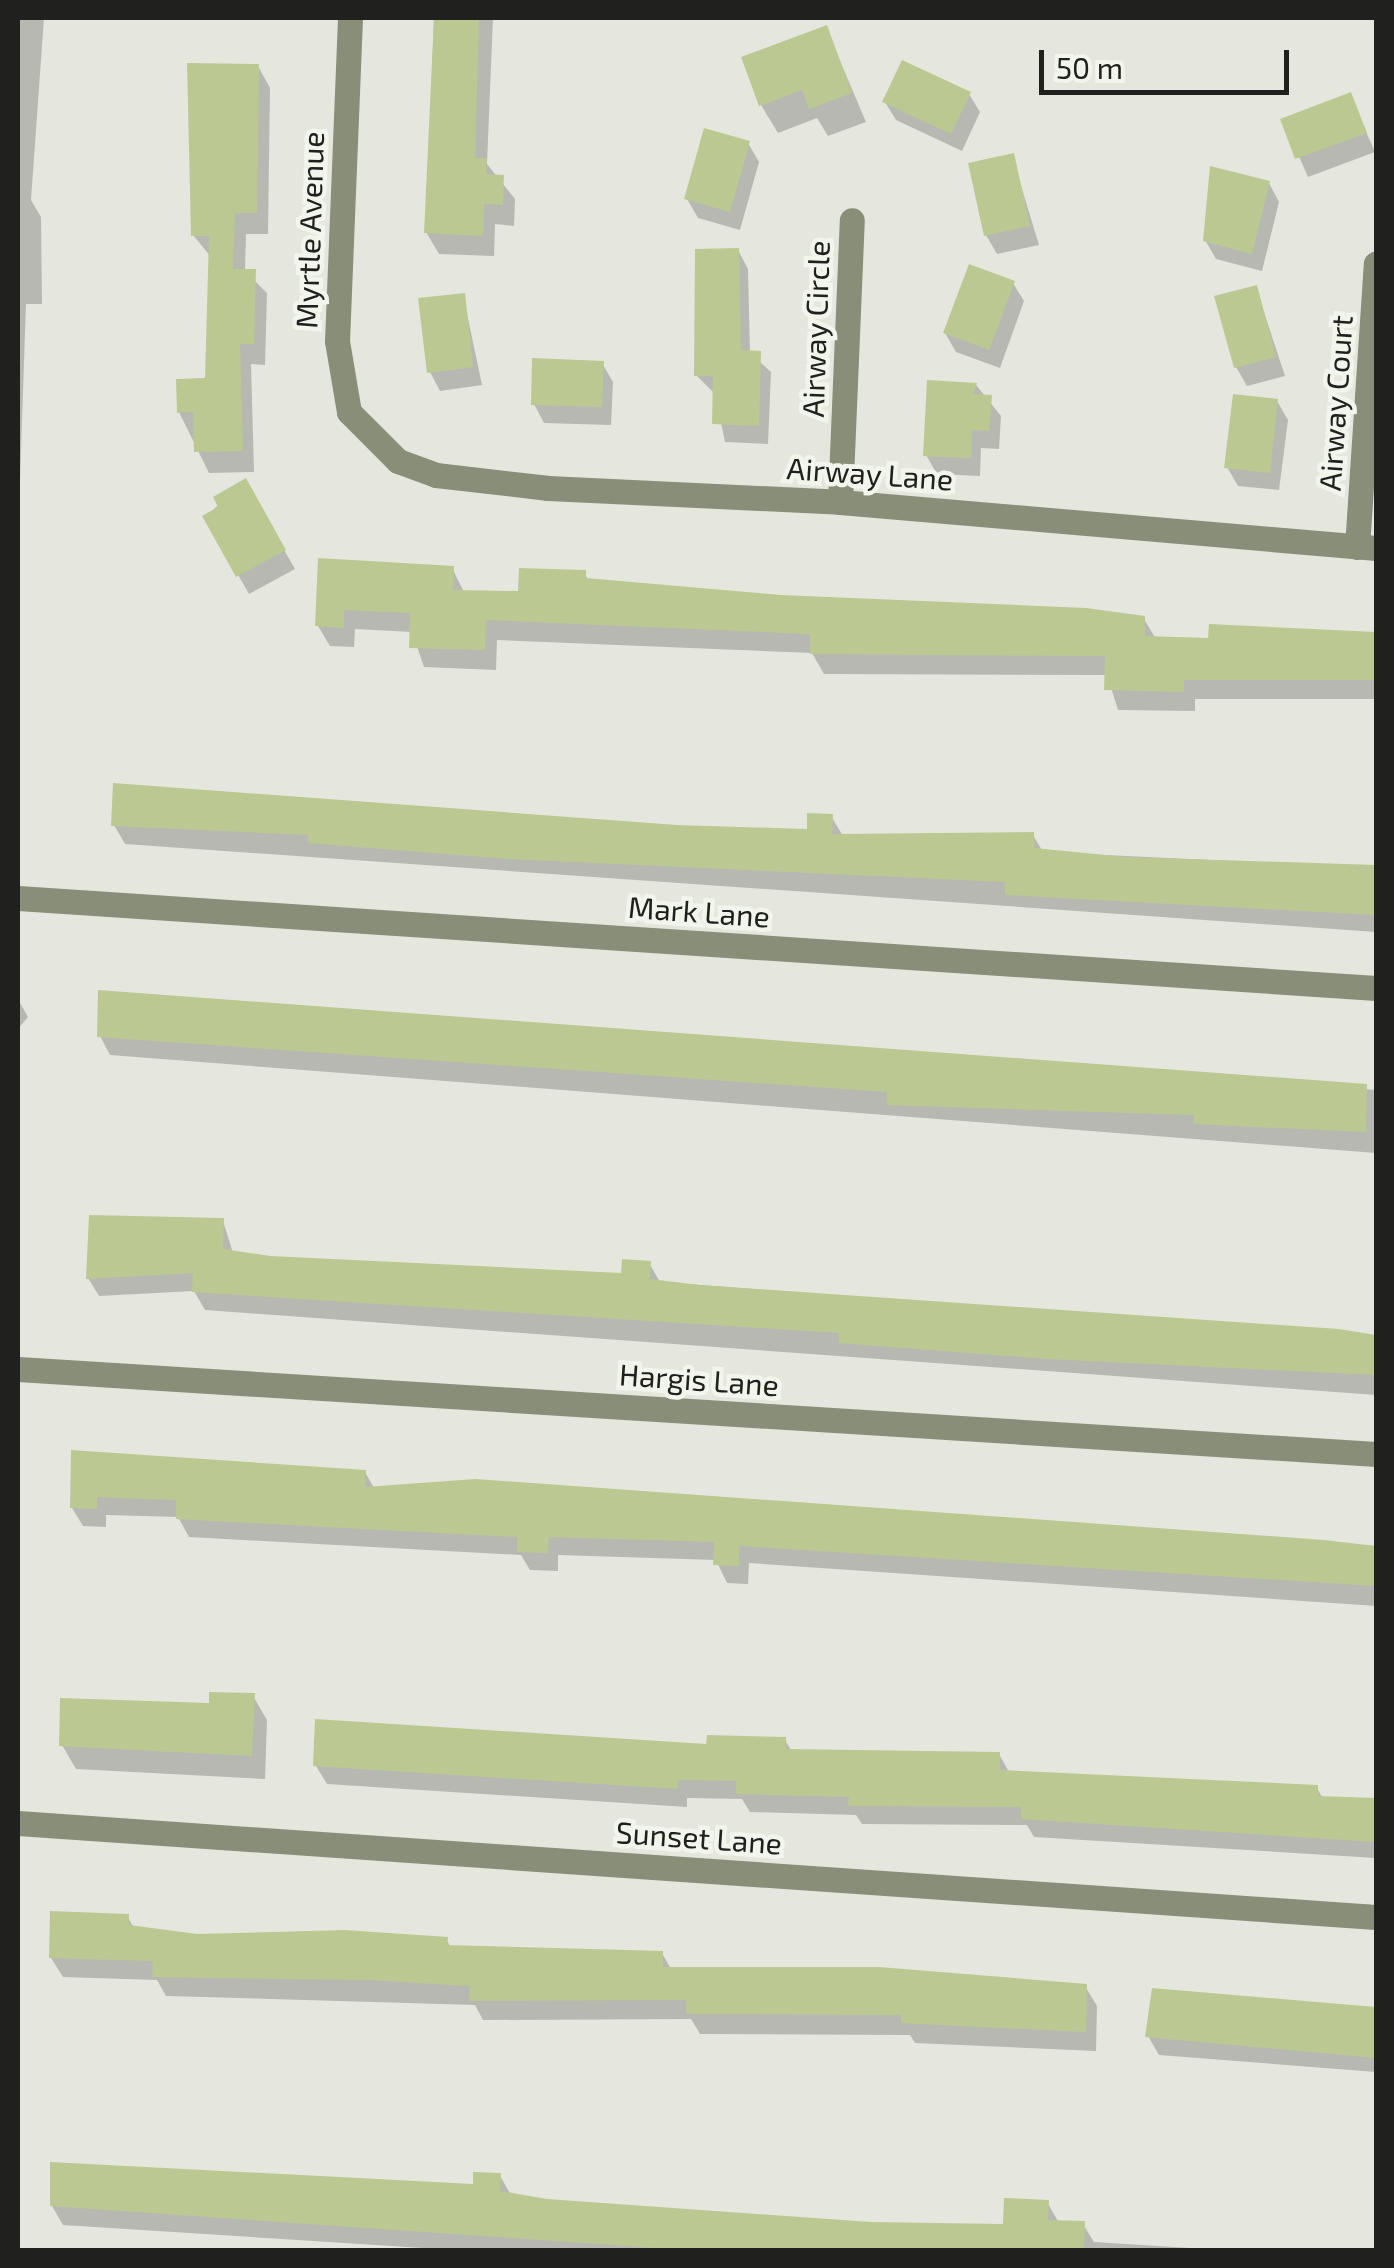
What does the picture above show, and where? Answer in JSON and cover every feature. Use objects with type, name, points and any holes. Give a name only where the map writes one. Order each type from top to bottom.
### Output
[{"type":"street","name":"Myrtle Avenue","points":[[350,18],[337,341],[349,412],[369,438]]},
{"type":"street","name":"Airway Circle","points":[[840,502],[852,220]]},
{"type":"street","name":"Airway Court","points":[[1367,548],[1376,264]]},
{"type":"street","name":"Airway Lane","points":[[369,438],[436,475],[840,502],[1367,548]]},
{"type":"street","name":"Mark Lane","points":[[18,898],[1376,988]]},
{"type":"street","name":"Hargis Lane","points":[[18,1370],[1376,1454]]},
{"type":"street","name":"Sunset Lane","points":[[18,1824],[1376,1916]]},
{"type":"building","points":[[434,18],[479,18],[475,158],[487,158],[486,174],[504,175],[503,205],[484,204],[483,236],[424,233]]},
{"type":"building","points":[[827,25],[852,93],[809,109],[802,90],[759,106],[741,57]]},
{"type":"building","points":[[902,60],[971,92],[951,134],[882,102]]},
{"type":"building","points":[[187,63],[259,64],[257,213],[235,213],[233,269],[256,269],[254,344],[240,344],[243,451],[194,452],[193,412],[177,413],[176,379],[205,378],[209,236],[191,236]]},
{"type":"building","points":[[1351,92],[1367,133],[1295,159],[1280,119]]},
{"type":"building","points":[[704,128],[750,141],[730,212],[684,199]]},
{"type":"building","points":[[1014,153],[1030,226],[984,236],[968,163]]},
{"type":"building","points":[[1210,166],[1270,181],[1252,254],[1203,241]]},
{"type":"building","points":[[739,248],[741,350],[761,351],[759,426],[712,424],[713,376],[694,376],[695,249]]},
{"type":"building","points":[[969,264],[1015,281],[989,350],[943,333]]},
{"type":"building","points":[[1257,285],[1276,357],[1234,368],[1214,296]]},
{"type":"building","points":[[465,293],[473,367],[427,373],[418,298]]},
{"type":"building","points":[[532,358],[604,361],[602,407],[531,405]]},
{"type":"building","points":[[927,380],[977,383],[973,394],[992,395],[989,431],[972,430],[971,458],[923,456]]},
{"type":"building","points":[[1233,394],[1278,399],[1270,473],[1224,468]]},
{"type":"building","points":[[246,478],[286,550],[236,577],[202,516],[218,507],[213,497]]},
{"type":"building","points":[[318,558],[454,566],[453,590],[518,591],[519,568],[586,570],[586,578],[781,595],[1086,608],[1145,616],[1145,636],[1208,638],[1209,624],[1376,632],[1376,680],[1184,680],[1184,692],[1104,690],[1105,656],[810,654],[810,634],[486,620],[485,650],[409,648],[410,613],[344,610],[344,628],[315,626]]},
{"type":"building","points":[[113,783],[677,825],[807,829],[807,813],[833,814],[832,834],[1034,832],[1034,848],[1126,857],[1376,865],[1376,915],[1005,895],[1005,882],[509,859],[308,843],[308,835],[111,826]]},
{"type":"building","points":[[98,990],[1367,1084],[1366,1132],[1193,1124],[1194,1115],[886,1105],[887,1092],[97,1037]]},
{"type":"building","points":[[89,1215],[224,1218],[223,1249],[270,1256],[621,1273],[622,1259],[651,1261],[650,1279],[700,1285],[1339,1329],[1376,1335],[1376,1375],[1048,1359],[839,1343],[839,1333],[192,1292],[193,1273],[86,1279]]},
{"type":"building","points":[[71,1450],[366,1470],[365,1487],[475,1479],[1324,1540],[1376,1546],[1376,1586],[739,1546],[739,1566],[713,1565],[714,1542],[549,1537],[548,1553],[517,1552],[517,1537],[176,1519],[176,1500],[97,1497],[97,1509],[70,1508]]},
{"type":"building","points":[[209,1692],[255,1693],[252,1756],[59,1746],[60,1698],[209,1703]]},
{"type":"building","points":[[315,1719],[706,1744],[707,1735],[786,1737],[786,1749],[1000,1752],[1000,1770],[1318,1785],[1318,1796],[1376,1798],[1376,1842],[1021,1819],[1021,1807],[848,1806],[849,1797],[736,1794],[736,1781],[678,1780],[678,1789],[313,1766]]},
{"type":"building","points":[[50,1911],[129,1914],[129,1925],[197,1934],[345,1930],[448,1937],[447,1945],[663,1951],[663,1967],[879,1967],[1087,1984],[1086,2032],[901,2023],[901,2015],[686,2014],[686,2000],[469,2001],[470,1986],[368,1980],[152,1977],[153,1961],[49,1958]]},
{"type":"building","points":[[1152,1988],[1376,2007],[1376,2058],[1145,2037]]},
{"type":"building","points":[[50,2162],[473,2184],[473,2172],[501,2173],[500,2191],[547,2199],[871,2222],[1003,2224],[1004,2198],[1049,2200],[1048,2220],[1085,2221],[1084,2250],[685,2250],[50,2206]]}]
